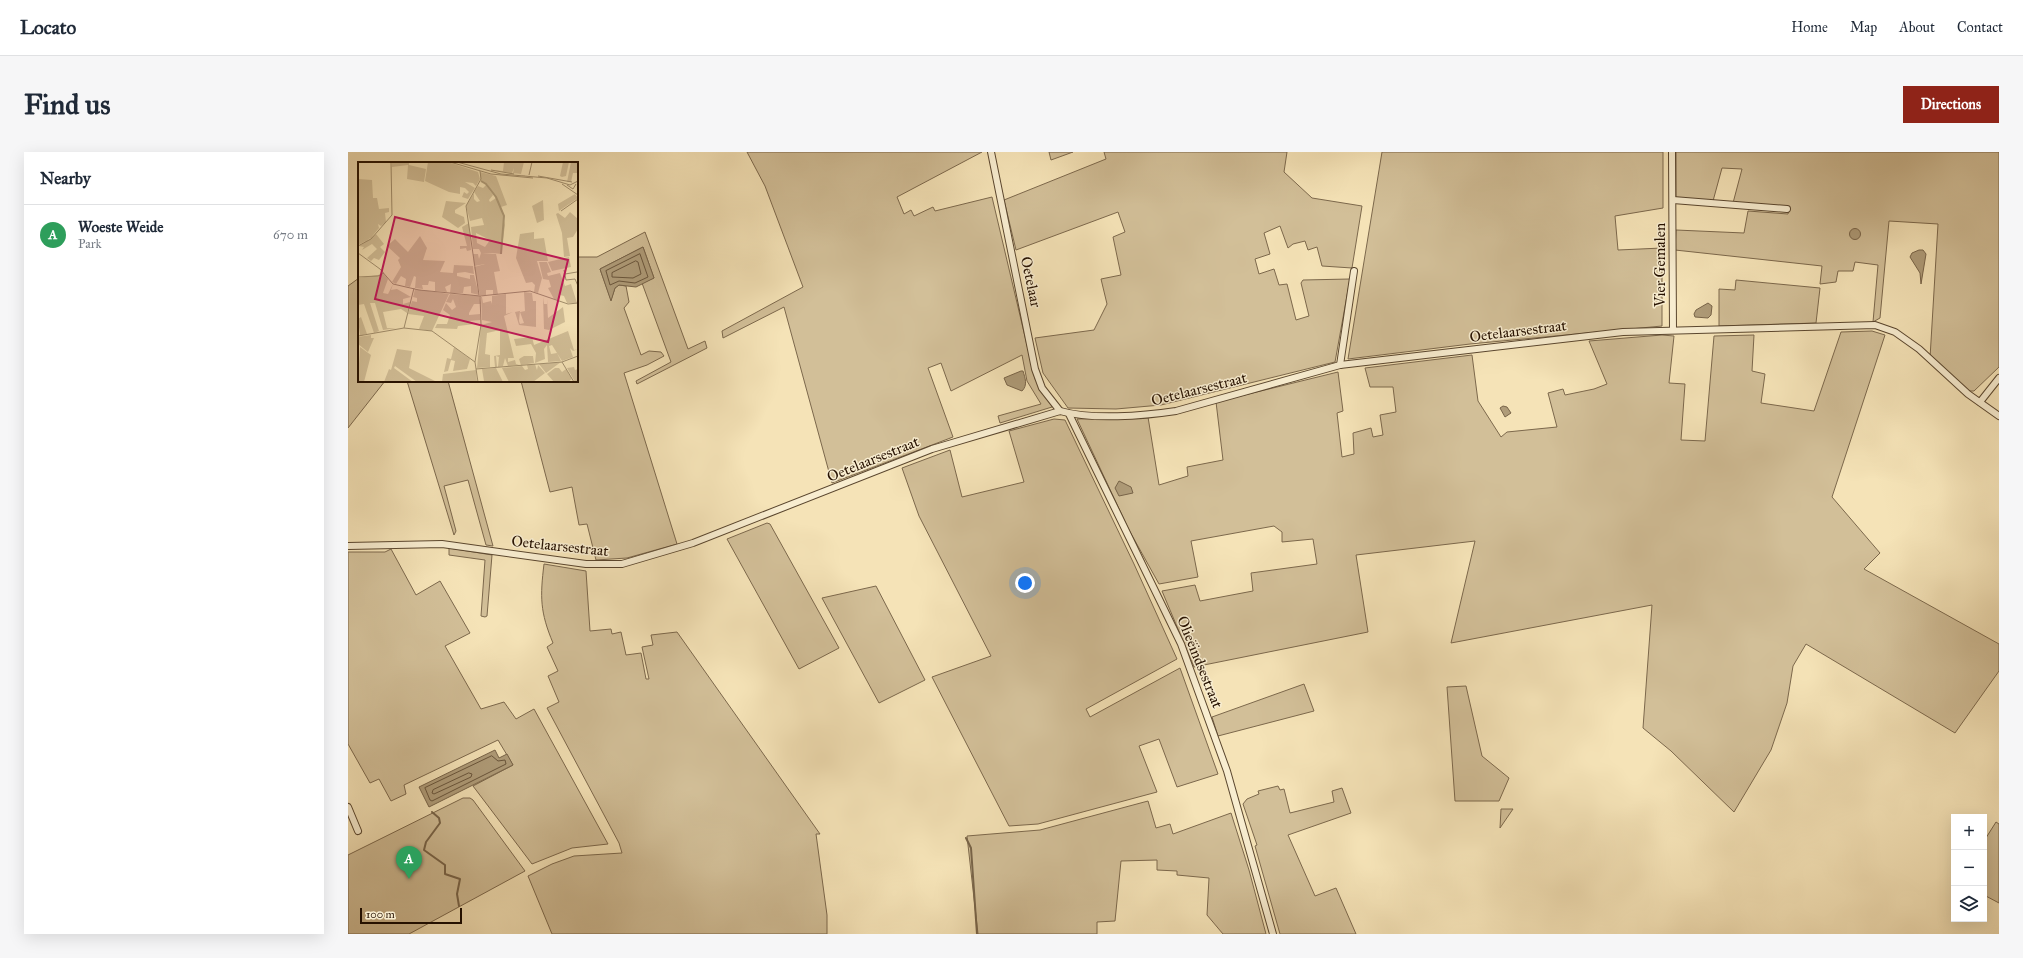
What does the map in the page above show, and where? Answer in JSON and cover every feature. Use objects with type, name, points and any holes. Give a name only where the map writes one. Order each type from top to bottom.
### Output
[{"type":"street","name":"Oetelaar","points":[[991,152],[1035,369],[1042,388],[1060,411]]},
{"type":"street","name":"Vier Gemalen","points":[[1672,152],[1673,330]]},
{"type":"street","points":[[1673,200],[1787,209]]},
{"type":"street","points":[[1340,365],[1354,271]]},
{"type":"street","name":"Oetelaarsestraat","points":[[348,546],[442,544],[586,564],[622,564],[693,543],[932,449],[1060,411],[1069,414],[1150,415],[1176,411],[1340,365],[1623,332],[1875,325],[1895,332],[1919,349],[1968,394],[1999,416]]},
{"type":"street","points":[[1980,402],[1999,378]]},
{"type":"street","name":"Olieëindsestraat","points":[[1069,414],[1181,644],[1227,771],[1273,934]]},
{"type":"street","points":[[348,807],[358,831]]},
{"type":"shaded area","points":[[747,152],[982,152],[897,197],[904,214],[911,210],[914,216],[933,207],[935,211],[992,197],[1035,379],[1050,401],[1052,407],[1000,423],[998,416],[1041,404],[1027,381],[1022,355],[951,391],[941,363],[928,368],[953,437],[832,483],[784,307],[723,338],[722,331],[803,287],[765,186]]},
{"type":"shaded area","points":[[1049,152],[1073,152],[1051,160]]},
{"type":"shaded area","points":[[1104,152],[1287,152],[1284,172],[1312,198],[1362,206],[1352,268],[1322,266],[1317,247],[1308,250],[1305,241],[1293,244],[1288,248],[1280,226],[1264,233],[1270,254],[1255,259],[1259,274],[1274,269],[1279,285],[1287,284],[1296,320],[1309,316],[1301,283],[1303,280],[1350,279],[1335,362],[1161,405],[1116,409],[1068,408],[1043,373],[1035,338],[1094,330],[1107,304],[1101,279],[1121,275],[1113,237],[1125,232],[1118,212],[1016,250],[1004,200],[1106,159]]},
{"type":"shaded area","points":[[1382,152],[1663,152],[1663,208],[1615,216],[1618,250],[1662,248],[1662,326],[1470,344],[1348,359]]},
{"type":"shaded area","points":[[1676,152],[1999,152],[1999,367],[1974,391],[1969,391],[1930,358],[1938,224],[1889,221],[1880,318],[1873,322],[1878,265],[1855,262],[1853,271],[1838,271],[1836,282],[1820,284],[1822,266],[1675,250],[1676,230],[1744,233],[1748,211],[1788,214],[1789,208],[1733,203],[1742,169],[1722,168],[1713,201],[1676,198]]},
{"type":"shaded area","points":[[645,232],[688,349],[705,341],[707,348],[637,384],[636,381],[671,362],[642,283],[654,278],[643,247],[600,269],[611,300],[615,288],[619,285],[626,286],[629,302],[624,308],[641,355],[649,351],[661,352],[664,356],[647,365],[624,373],[677,544],[627,558],[596,560],[587,524],[579,525],[572,487],[550,492],[521,382],[578,382],[578,257],[597,257]]},
{"type":"shaded area","points":[[358,279],[358,382],[384,382],[348,428],[348,286]]},
{"type":"shaded area","points":[[1736,280],[1820,288],[1816,323],[1719,326],[1719,289],[1735,290]]},
{"type":"shaded area","points":[[1872,331],[1885,335],[1832,497],[1880,553],[1864,569],[1999,644],[1999,671],[1955,733],[1806,644],[1793,666],[1787,703],[1771,750],[1734,812],[1671,751],[1643,728],[1652,605],[1451,643],[1475,541],[1356,555],[1368,632],[1194,667],[1162,591],[1195,585],[1200,601],[1253,591],[1251,573],[1317,564],[1313,539],[1282,542],[1282,532],[1274,526],[1191,541],[1198,577],[1159,584],[1129,530],[1077,419],[1148,417],[1159,485],[1188,476],[1187,467],[1223,460],[1216,402],[1338,372],[1343,411],[1337,413],[1342,457],[1354,454],[1353,433],[1371,428],[1373,437],[1383,435],[1380,415],[1396,412],[1393,387],[1370,387],[1365,368],[1472,355],[1478,401],[1501,437],[1507,432],[1557,427],[1548,393],[1563,389],[1565,395],[1594,389],[1607,384],[1589,341],[1662,335],[1674,336],[1669,383],[1685,384],[1681,440],[1705,441],[1714,336],[1754,335],[1752,371],[1765,374],[1761,403],[1814,411],[1841,332]]},
{"type":"shaded area","points":[[407,382],[448,382],[493,546],[486,545],[468,480],[444,486],[456,531],[454,535]]},
{"type":"shaded area","points":[[1054,419],[1065,420],[1134,564],[1177,659],[1086,709],[1090,717],[1180,668],[1218,774],[1177,787],[1159,739],[1139,746],[1157,792],[1038,824],[1009,826],[932,677],[991,656],[919,516],[902,468],[950,450],[962,497],[1024,482],[1009,431]]},
{"type":"shaded area","points":[[767,523],[770,524],[839,648],[799,669],[727,539]]},
{"type":"shaded area","points":[[449,548],[492,555],[487,616],[481,616],[485,560],[449,555]]},
{"type":"shaded area","points":[[391,549],[416,595],[440,581],[470,633],[445,646],[481,709],[504,702],[516,719],[534,709],[608,844],[572,848],[532,864],[473,786],[513,765],[498,740],[404,785],[406,794],[391,801],[379,779],[370,783],[348,744],[348,552],[385,552]]},
{"type":"shaded area","points":[[544,564],[586,571],[590,631],[611,629],[612,634],[621,632],[626,655],[641,653],[646,679],[649,679],[642,647],[653,645],[651,635],[677,632],[820,834],[816,834],[827,915],[827,934],[552,934],[528,876],[552,864],[574,856],[622,853],[619,843],[547,708],[559,702],[548,676],[558,671],[547,647],[553,643],[543,613],[542,586]]},
{"type":"shaded area","points":[[876,586],[925,680],[879,703],[822,598]]},
{"type":"shaded area","points":[[1304,684],[1314,711],[1218,736],[1212,717]]},
{"type":"shaded area","points":[[1466,686],[1482,756],[1509,778],[1499,801],[1455,801],[1447,687]]},
{"type":"shaded area","points":[[1278,786],[1280,790],[1284,789],[1290,813],[1334,802],[1332,791],[1342,788],[1351,813],[1288,835],[1315,896],[1336,888],[1356,934],[1280,934],[1255,846],[1257,845],[1243,804],[1247,799],[1259,794],[1258,791]]},
{"type":"shaded area","points":[[463,798],[470,798],[473,800],[525,871],[409,934],[348,934],[348,855]]},
{"type":"shaded area","points":[[1148,801],[1156,828],[1170,824],[1173,834],[1231,813],[1249,870],[1266,934],[1223,934],[1207,915],[1209,878],[1177,875],[1177,871],[1157,870],[1157,860],[1121,861],[1115,921],[1097,922],[1097,934],[978,934],[967,836],[1040,830]]},
{"type":"shaded area","points":[[1501,809],[1513,809],[1500,828]]},
{"type":"shaded area","points":[[1996,822],[1999,824],[1999,903],[1987,897],[1987,836]]},
{"type":"water","points":[[1855,228],[1859,230],[1861,234],[1859,238],[1855,240],[1851,238],[1849,234],[1851,230]]},
{"type":"water","points":[[643,247],[654,278],[636,287],[619,285],[615,288],[611,301],[600,269]]},
{"type":"water","points":[[1923,250],[1926,254],[1921,284],[1920,273],[1910,257],[1912,253]]},
{"type":"water","points":[[1708,303],[1712,306],[1711,315],[1708,318],[1695,317],[1694,314],[1696,310]]},
{"type":"water","points":[[1023,371],[1026,381],[1022,391],[1007,385],[1004,378]]},
{"type":"water","points":[[1503,406],[1507,407],[1511,413],[1505,417],[1500,408]]},
{"type":"water","points":[[1119,481],[1131,487],[1133,493],[1119,496],[1115,488]]},
{"type":"water","points":[[495,750],[499,758],[507,754],[513,765],[429,807],[419,787]]},
{"type":"waterway","points":[[432,812],[439,818],[440,823],[426,842],[424,850],[445,865],[445,874],[460,879],[457,894],[459,906]]},
{"type":"waterway","points":[[966,838],[971,848],[977,934]]},
{"type":"place","name":"Woeste Weide","points":[[409,879]]}]
